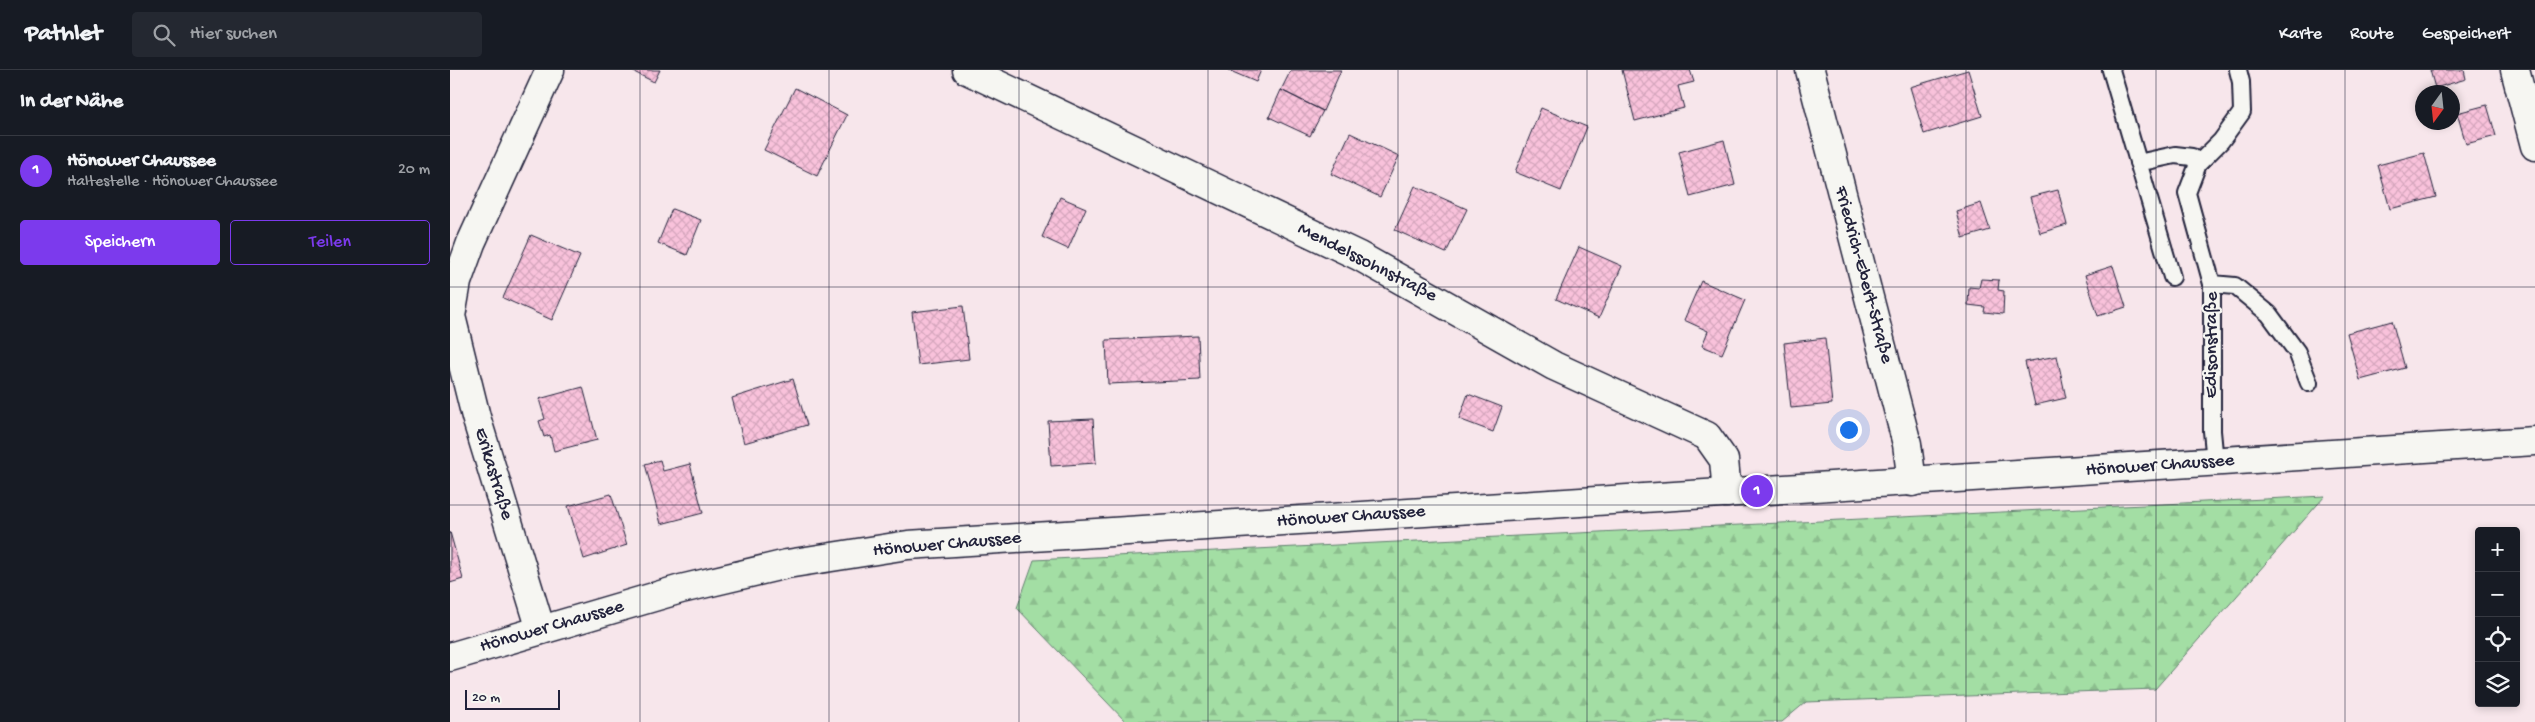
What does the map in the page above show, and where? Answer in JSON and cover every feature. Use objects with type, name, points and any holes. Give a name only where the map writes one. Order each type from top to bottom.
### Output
[{"type":"street","name":"Erikastraße","points":[[541,630],[476,418],[450,316],[457,282],[471,243],[550,70]]},
{"type":"street","name":"Mendelssohnstraße","points":[[967,70],[1359,256],[1554,366],[1707,436],[1724,460],[1727,494]]},
{"type":"street","name":"Friedrich-Ebert-Straße","points":[[1810,70],[1907,444],[1912,482]]},
{"type":"street","points":[[2515,70],[2535,146]]},
{"type":"street","name":"Hönower Chaussee","points":[[450,657],[681,589],[787,564],[908,545],[2535,441]]},
{"type":"lane","points":[[2111,70],[2172,277]]},
{"type":"lane","name":"Edisonstraße","points":[[2215,462],[2212,431],[2212,284],[2186,193],[2198,164],[2221,141],[2242,112],[2242,82],[2238,70]]},
{"type":"lane","points":[[2138,163],[2175,155],[2192,157],[2198,164]]},
{"type":"lane","points":[[2212,284],[2235,286],[2269,314],[2297,352],[2309,383]]},
{"type":"green space","points":[[2325,496],[2155,689],[1806,702],[1782,722],[1126,722],[1017,608],[1034,560]]},
{"type":"building","points":[[630,70],[660,70],[654,82]]},
{"type":"building","points":[[1228,70],[1261,70],[1256,82]]},
{"type":"building","points":[[1291,70],[1341,70],[1323,111],[1281,90]]},
{"type":"building","points":[[1622,70],[1690,70],[1694,82],[1678,86],[1684,108],[1635,121]]},
{"type":"building","points":[[1968,70],[1982,116],[1924,134],[1910,87]]},
{"type":"building","points":[[2430,70],[2464,70],[2466,79],[2445,85],[2434,85]]},
{"type":"building","points":[[795,88],[847,115],[817,176],[764,150]]},
{"type":"building","points":[[1281,90],[1323,111],[1310,136],[1269,117]]},
{"type":"building","points":[[2487,105],[2496,136],[2466,144],[2460,123],[2460,112]]},
{"type":"building","points":[[1541,108],[1587,127],[1561,191],[1515,172]]},
{"type":"building","points":[[1350,133],[1399,156],[1380,197],[1331,174]]},
{"type":"building","points":[[1724,140],[1735,185],[1690,197],[1679,152]]},
{"type":"building","points":[[2424,153],[2436,197],[2390,209],[2378,165]]},
{"type":"building","points":[[1415,186],[1467,209],[1446,253],[1395,230]]},
{"type":"building","points":[[2058,190],[2067,225],[2040,233],[2030,197]]},
{"type":"building","points":[[1060,197],[1086,208],[1068,249],[1042,237]]},
{"type":"building","points":[[1981,203],[1990,230],[1963,238],[1956,211]]},
{"type":"building","points":[[672,209],[701,220],[687,255],[658,243]]},
{"type":"building","points":[[531,235],[580,256],[552,320],[503,298]]},
{"type":"building","points":[[1579,247],[1622,266],[1599,318],[1556,299]]},
{"type":"building","points":[[2113,266],[2126,307],[2098,316],[2085,275]]},
{"type":"building","points":[[1981,279],[1999,280],[1998,290],[2004,291],[2003,314],[1984,312],[1985,307],[1968,305],[1969,287],[1979,288]]},
{"type":"building","points":[[1701,281],[1745,300],[1722,354],[1702,346],[1708,331],[1684,320]]},
{"type":"building","points":[[963,306],[969,359],[918,365],[912,312]]},
{"type":"building","points":[[2392,321],[2405,368],[2360,380],[2347,333]]},
{"type":"building","points":[[1198,336],[1200,380],[1108,384],[1106,340]]},
{"type":"building","points":[[1825,338],[1832,404],[1791,408],[1784,343]]},
{"type":"building","points":[[2057,356],[2066,398],[2035,405],[2025,362]]},
{"type":"building","points":[[793,379],[807,425],[744,443],[732,398]]},
{"type":"building","points":[[583,387],[597,440],[554,451],[550,435],[544,437],[539,421],[545,419],[539,399]]},
{"type":"building","points":[[1468,394],[1502,407],[1493,432],[1459,419]]},
{"type":"building","points":[[1093,419],[1096,463],[1051,466],[1048,421]]},
{"type":"building","points":[[660,460],[663,471],[690,464],[703,513],[661,524],[645,464]]},
{"type":"building","points":[[611,494],[627,545],[584,559],[568,506]]},
{"type":"building","points":[[450,532],[463,579],[450,583]]},
{"type":"place","name":"Hönower Chaussee","points":[[1757,491]]}]
